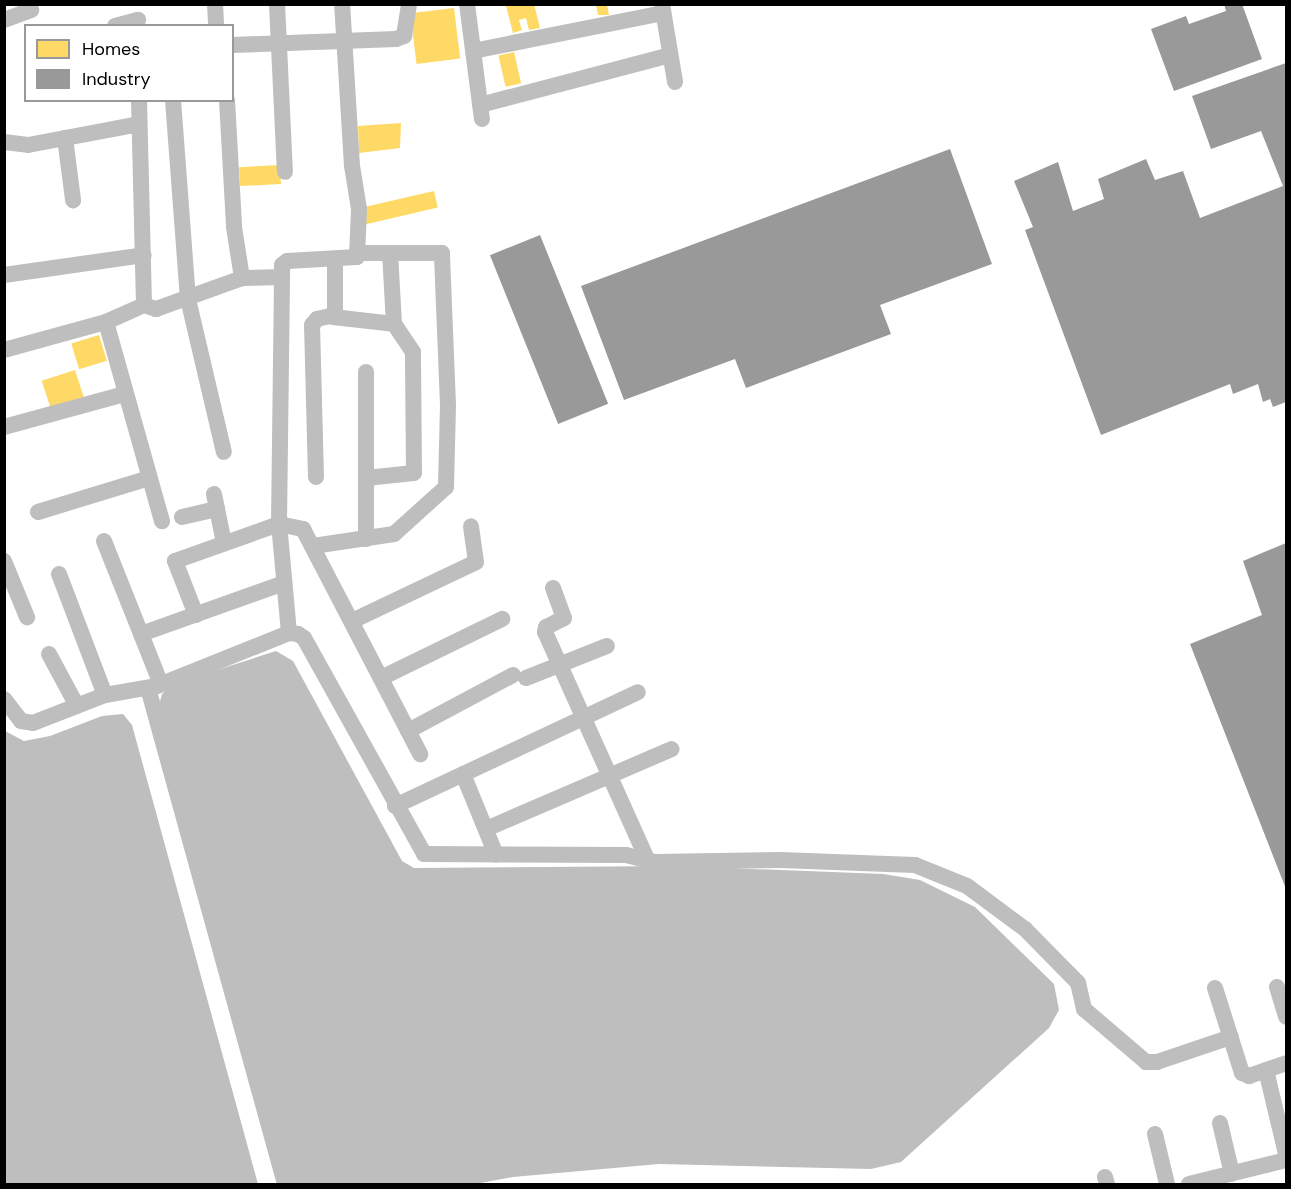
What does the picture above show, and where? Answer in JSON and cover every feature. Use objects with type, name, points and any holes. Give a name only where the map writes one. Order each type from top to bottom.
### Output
[{"type":"street","points":[[215,4],[216,24]]},
{"type":"street","points":[[277,4],[285,172]]},
{"type":"street","points":[[288,633],[279,524],[283,262],[354,259],[357,253],[358,208],[352,166],[342,4]]},
{"type":"street","points":[[234,45],[401,38],[409,4]]},
{"type":"street","points":[[467,4],[481,112],[670,55]]},
{"type":"street","points":[[473,51],[663,9],[675,82]]},
{"type":"street","points":[[4,20],[31,10]]},
{"type":"street","points":[[120,24],[138,17]]},
{"type":"street","points":[[139,102],[144,305]]},
{"type":"street","points":[[173,102],[188,299],[224,452]]},
{"type":"street","points":[[227,102],[234,227],[242,278]]},
{"type":"street","points":[[4,142],[21,146],[139,124]]},
{"type":"street","points":[[65,138],[73,200]]},
{"type":"street","points":[[313,546],[366,539],[397,532],[446,487],[448,405],[443,256],[439,252],[357,253]]},
{"type":"street","points":[[366,478],[414,473],[413,352],[394,324],[390,253]]},
{"type":"street","points":[[5,271],[144,255]]},
{"type":"street","points":[[333,317],[335,260]]},
{"type":"street","points":[[4,350],[106,322],[144,305],[156,309],[242,278],[282,277]]},
{"type":"street","points":[[316,477],[312,325],[317,319],[333,317],[394,324]]},
{"type":"street","points":[[106,322],[162,520]]},
{"type":"street","points":[[366,372],[366,539]]},
{"type":"street","points":[[4,427],[125,393]]},
{"type":"street","points":[[38,512],[149,478]]},
{"type":"street","points":[[183,518],[216,501],[224,543]]},
{"type":"street","points":[[196,615],[175,561],[279,524],[303,529],[420,754]]},
{"type":"street","points":[[352,621],[476,562],[471,526]]},
{"type":"street","points":[[104,542],[141,634],[285,1185]]},
{"type":"street","points":[[4,561],[11,592],[27,616]]},
{"type":"street","points":[[59,574],[105,695]]},
{"type":"street","points":[[141,634],[284,583]]},
{"type":"street","points":[[553,588],[564,618],[545,629],[648,861]]},
{"type":"street","points":[[381,678],[502,620]]},
{"type":"street","points":[[4,699],[26,724],[105,695],[154,686],[288,633],[304,638],[395,806],[424,854],[626,855],[648,861],[867,861],[915,865],[968,886],[1025,929],[1078,983],[1084,1009],[1146,1062],[1157,1062],[1231,1037]]},
{"type":"street","points":[[408,731],[519,677],[560,666],[607,646]]},
{"type":"street","points":[[49,654],[77,706]]},
{"type":"street","points":[[395,806],[638,692]]},
{"type":"street","points":[[486,830],[672,749]]},
{"type":"street","points":[[463,774],[496,855]]},
{"type":"street","points":[[1277,987],[1287,1017]]},
{"type":"street","points":[[1215,988],[1245,1076],[1287,1063]]},
{"type":"street","points":[[1266,1070],[1287,1154]]},
{"type":"street","points":[[1220,1123],[1232,1174]]},
{"type":"street","points":[[1155,1134],[1167,1185]]},
{"type":"street","points":[[1190,1185],[1287,1160]]},
{"type":"shaded area","points":[[276,651],[293,661],[402,861],[414,868],[677,866],[883,874],[920,880],[975,907],[1054,984],[1059,1010],[1049,1028],[901,1162],[871,1169],[659,1164],[513,1177],[475,1184],[287,1184],[159,705],[162,694],[174,684]]},
{"type":"shaded area","points":[[123,714],[132,725],[258,1184],[5,1184],[5,731],[24,741],[50,736],[102,716]]},
{"type":"building: Homes","points":[[534,4],[540,28],[529,30],[526,18],[519,20],[522,30],[513,33],[506,6]]},
{"type":"building: Homes","points":[[596,5],[607,5],[609,15],[598,15]]},
{"type":"building: Homes","points":[[454,8],[460,59],[417,64],[410,13]]},
{"type":"building: Homes","points":[[514,52],[521,83],[506,87],[498,56]]},
{"type":"building: Homes","points":[[401,123],[400,148],[359,153],[358,126]]},
{"type":"building: Homes","points":[[280,165],[281,184],[240,186],[239,167]]},
{"type":"building: Homes","points":[[434,191],[438,208],[363,225],[359,208]]},
{"type":"building: Homes","points":[[99,335],[107,361],[79,369],[71,343]]},
{"type":"building: Homes","points":[[75,370],[85,401],[52,412],[42,381]]},
{"type":"building: Industry","points":[[1224,4],[1242,4],[1262,59],[1174,91],[1151,29],[1186,16],[1189,24],[1226,11]]},
{"type":"building: Industry","points":[[1286,63],[1286,402],[1273,407],[1270,399],[1263,402],[1258,384],[1233,394],[1230,384],[1101,435],[1025,230],[1033,227],[1014,181],[1058,162],[1073,211],[1104,199],[1098,179],[1146,159],[1155,180],[1183,171],[1200,218],[1283,186],[1261,131],[1211,149],[1192,96]]},
{"type":"building: Industry","points":[[950,149],[992,264],[880,305],[891,334],[746,388],[735,359],[624,400],[581,286]]},
{"type":"building: Industry","points":[[540,235],[608,404],[558,424],[490,255]]},
{"type":"building: Industry","points":[[1286,543],[1286,889],[1190,644],[1262,615],[1243,561]]}]
